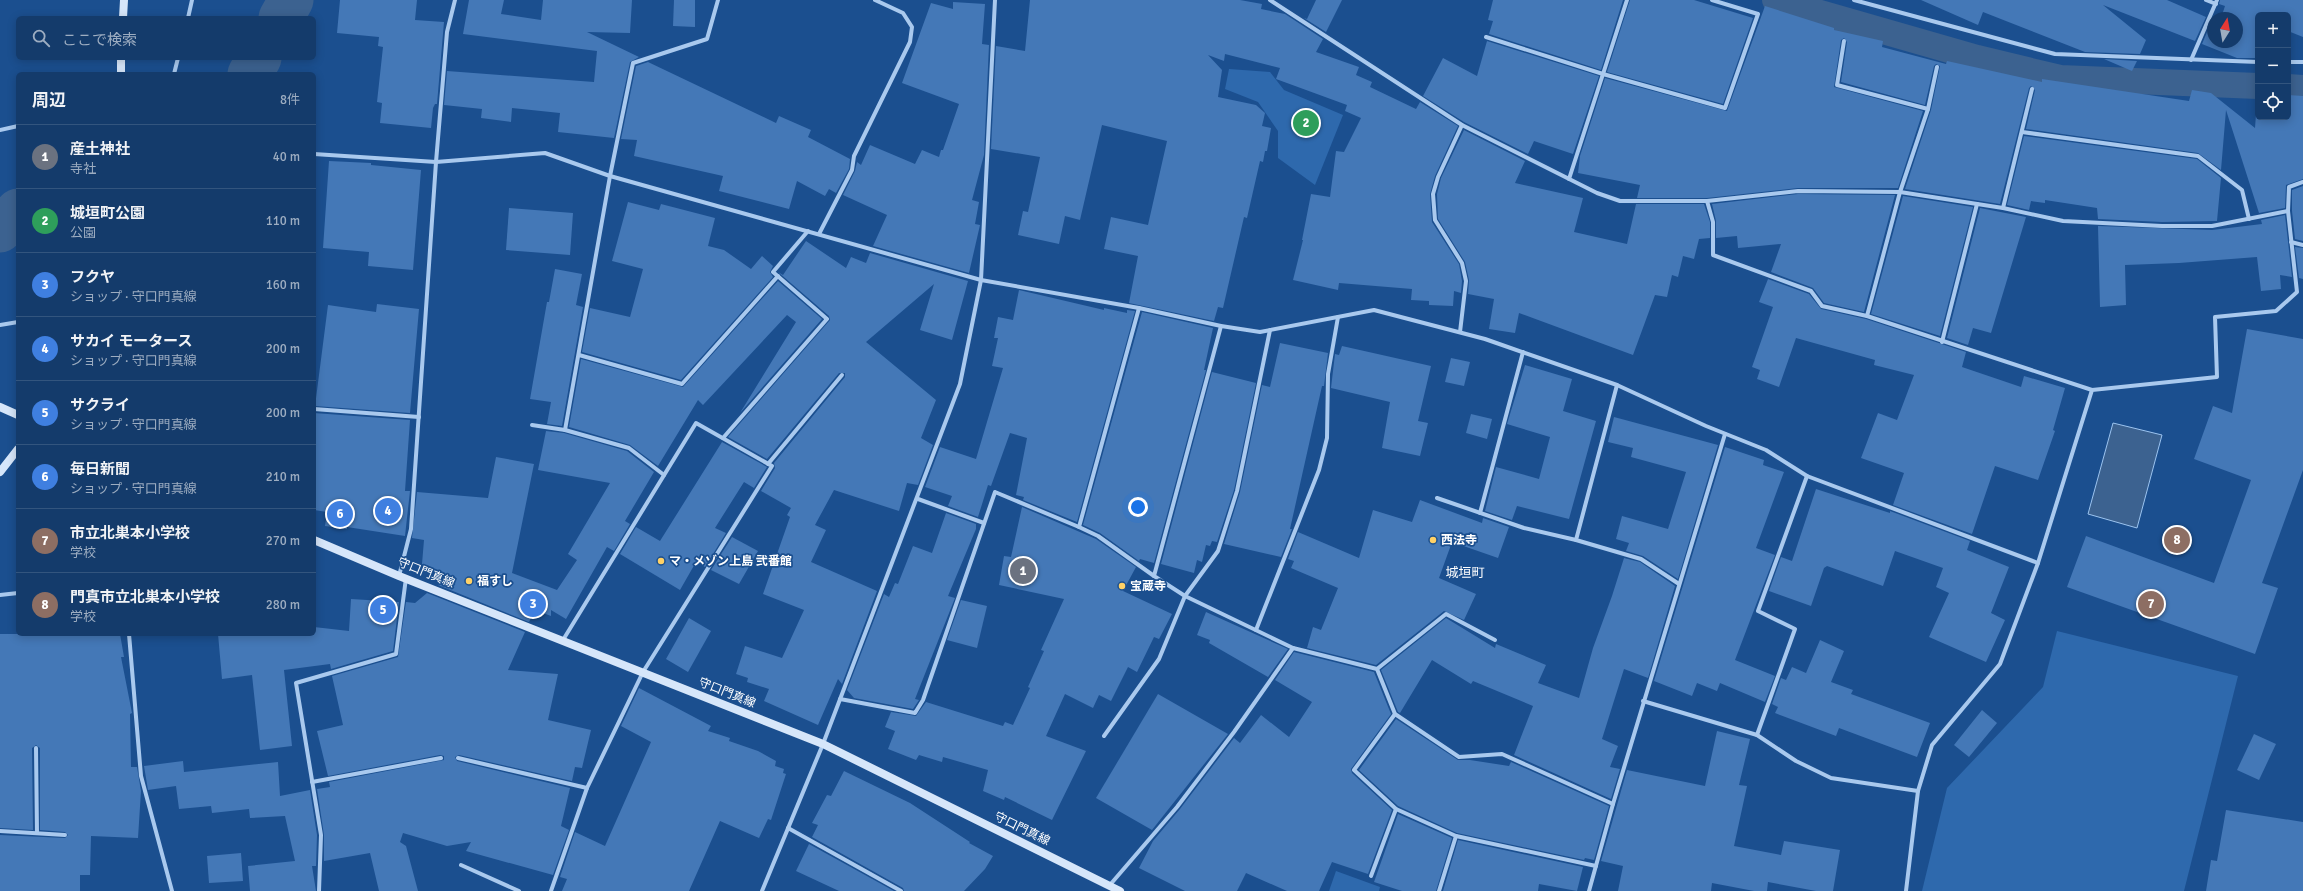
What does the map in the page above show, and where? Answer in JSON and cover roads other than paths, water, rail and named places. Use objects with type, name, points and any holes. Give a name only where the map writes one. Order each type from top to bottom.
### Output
[{"type":"main road","points":[[123,16],[124,0]]},
{"type":"main road","points":[[120,72],[121,60]]},
{"type":"main road","points":[[0,407],[16,414]]},
{"type":"main road","points":[[0,472],[16,452]]},
{"type":"main road","name":"守口門真線","points":[[316,541],[402,577],[823,744],[1120,891]]},
{"type":"street","points":[[188,16],[192,0]]},
{"type":"street","points":[[318,891],[322,835],[296,683],[396,654],[402,577],[411,529],[436,162],[447,32],[455,0]]},
{"type":"street","points":[[565,430],[610,176],[633,63],[707,39],[718,0]]},
{"type":"street","points":[[819,234],[852,170],[854,156],[910,42],[912,27],[903,13],[875,0]]},
{"type":"street","points":[[762,891],[823,744],[918,499],[960,384],[981,280],[996,0]]},
{"type":"street","points":[[1270,0],[1462,126],[1597,193],[1620,201],[1707,201],[1798,191],[1900,192],[2004,208],[2063,221],[2154,226],[2212,226],[2288,211]]},
{"type":"street","points":[[1569,179],[1627,0]]},
{"type":"street","points":[[1486,37],[1603,74],[1725,108],[1758,14],[1712,0]]},
{"type":"street","points":[[1854,0],[2055,54],[2255,62]]},
{"type":"street","points":[[2191,60],[2217,2],[2206,0]]},
{"type":"street","points":[[1844,41],[1836,85],[1928,109]]},
{"type":"street","points":[[174,72],[178,60]]},
{"type":"street","points":[[2291,62],[2303,62]]},
{"type":"street","points":[[1867,316],[1900,192],[1928,109],[1936,67]]},
{"type":"street","points":[[2004,208],[2032,89]]},
{"type":"street","points":[[0,130],[16,126]]},
{"type":"street","points":[[1460,332],[1466,281],[1462,263],[1435,220],[1433,194],[1438,177],[1462,126]]},
{"type":"street","points":[[2022,132],[2198,156],[2242,190],[2249,219]]},
{"type":"street","points":[[316,154],[436,162],[545,153],[610,176],[981,280],[1140,308],[1221,326],[1260,332],[1374,310],[1460,332],[1523,352],[1617,385],[1725,434],[1766,450],[1807,476],[2038,563]]},
{"type":"street","points":[[2297,292],[2288,211],[2288,187],[2303,182]]},
{"type":"street","points":[[1707,201],[1713,222],[1713,255],[1811,291],[1822,306],[1867,316],[1942,342],[2092,390],[2217,377],[2215,317],[2276,310],[2297,292]]},
{"type":"street","points":[[1942,342],[1977,204]]},
{"type":"street","points":[[724,438],[827,319],[773,272],[808,231]]},
{"type":"street","points":[[2291,242],[2303,245]]},
{"type":"street","points":[[579,355],[682,384],[778,276]]},
{"type":"street","points":[[2297,292],[2303,293]]},
{"type":"street","points":[[1079,527],[1140,308]]},
{"type":"street","points":[[1256,630],[1319,470],[1327,438],[1328,374],[1338,317]]},
{"type":"street","points":[[0,326],[16,322]]},
{"type":"street","points":[[1154,576],[1221,326]]},
{"type":"street","points":[[1104,736],[1159,659],[1185,596],[1218,551],[1238,491],[1270,330]]},
{"type":"street","points":[[1480,513],[1523,352]]},
{"type":"street","points":[[768,464],[842,376]]},
{"type":"street","points":[[1576,540],[1617,385]]},
{"type":"street","points":[[1906,891],[1918,791],[1932,745],[2000,664],[2038,563],[2092,390]]},
{"type":"street","points":[[316,409],[419,417]]},
{"type":"street","points":[[551,891],[587,788],[643,672],[772,466],[696,423],[563,640]]},
{"type":"street","points":[[532,425],[565,430],[629,448],[664,475]]},
{"type":"street","points":[[1589,891],[1613,804],[1725,434]]},
{"type":"street","points":[[1757,735],[1795,629],[1758,611],[1807,476]]},
{"type":"street","points":[[840,699],[915,713],[923,700],[995,492],[1098,536],[1185,596],[1293,648],[1377,670]]},
{"type":"street","points":[[1437,498],[1524,528],[1576,540],[1641,559],[1679,584]]},
{"type":"street","points":[[918,499],[984,523]]},
{"type":"street","points":[[0,595],[16,593]]},
{"type":"street","points":[[1377,670],[1446,614],[1495,640]]},
{"type":"street","points":[[129,636],[141,776],[172,891]]},
{"type":"street","points":[[1109,886],[1178,807],[1234,732],[1293,648]]},
{"type":"street","points":[[1377,670],[1394,714],[1459,757],[1502,754],[1613,804]]},
{"type":"street","points":[[1644,701],[1757,735],[1796,761],[1831,778],[1918,791]]},
{"type":"street","points":[[1394,714],[1354,770],[1396,809],[1456,836],[1596,866]]},
{"type":"street","points":[[36,748],[37,833]]},
{"type":"street","points":[[312,782],[441,758]]},
{"type":"street","points":[[458,758],[587,788]]},
{"type":"street","points":[[1371,876],[1396,809]]},
{"type":"street","points":[[788,828],[901,891]]},
{"type":"street","points":[[0,831],[65,835]]},
{"type":"street","points":[[1439,891],[1456,836]]},
{"type":"street","points":[[461,865],[519,891]]},
{"type":"waterway","points":[[282,16],[291,0]]},
{"type":"waterway","points":[[1775,0],[1977,58],[2060,78],[2255,86]]},
{"type":"waterway","points":[[251,72],[258,60]]},
{"type":"waterway","points":[[2291,87],[2303,88]]},
{"type":"waterway","points":[[0,230],[16,213]]},
{"type":"place","name":"城垣町公園","points":[[1306,123]]},
{"type":"place","name":"サカイ モータース","points":[[388,511]]},
{"type":"place","name":"毎日新聞","points":[[340,514]]},
{"type":"place","name":"西法寺","points":[[1433,540]]},
{"type":"place","name":"門真市立北巣本小学校","points":[[2177,540]]},
{"type":"place","name":"マ・メゾン上島 弐番館","points":[[661,561]]},
{"type":"place","name":"産土神社","points":[[1023,571]]},
{"type":"place","name":"福すし","points":[[469,581]]},
{"type":"place","name":"宝蔵寺","points":[[1122,586]]},
{"type":"place","name":"フクヤ","points":[[533,604]]},
{"type":"place","name":"市立北巣本小学校","points":[[2151,604]]},
{"type":"place","name":"サクライ","points":[[383,610]]},
{"type":"district","name":"城垣町","points":[[1465,573]]}]
